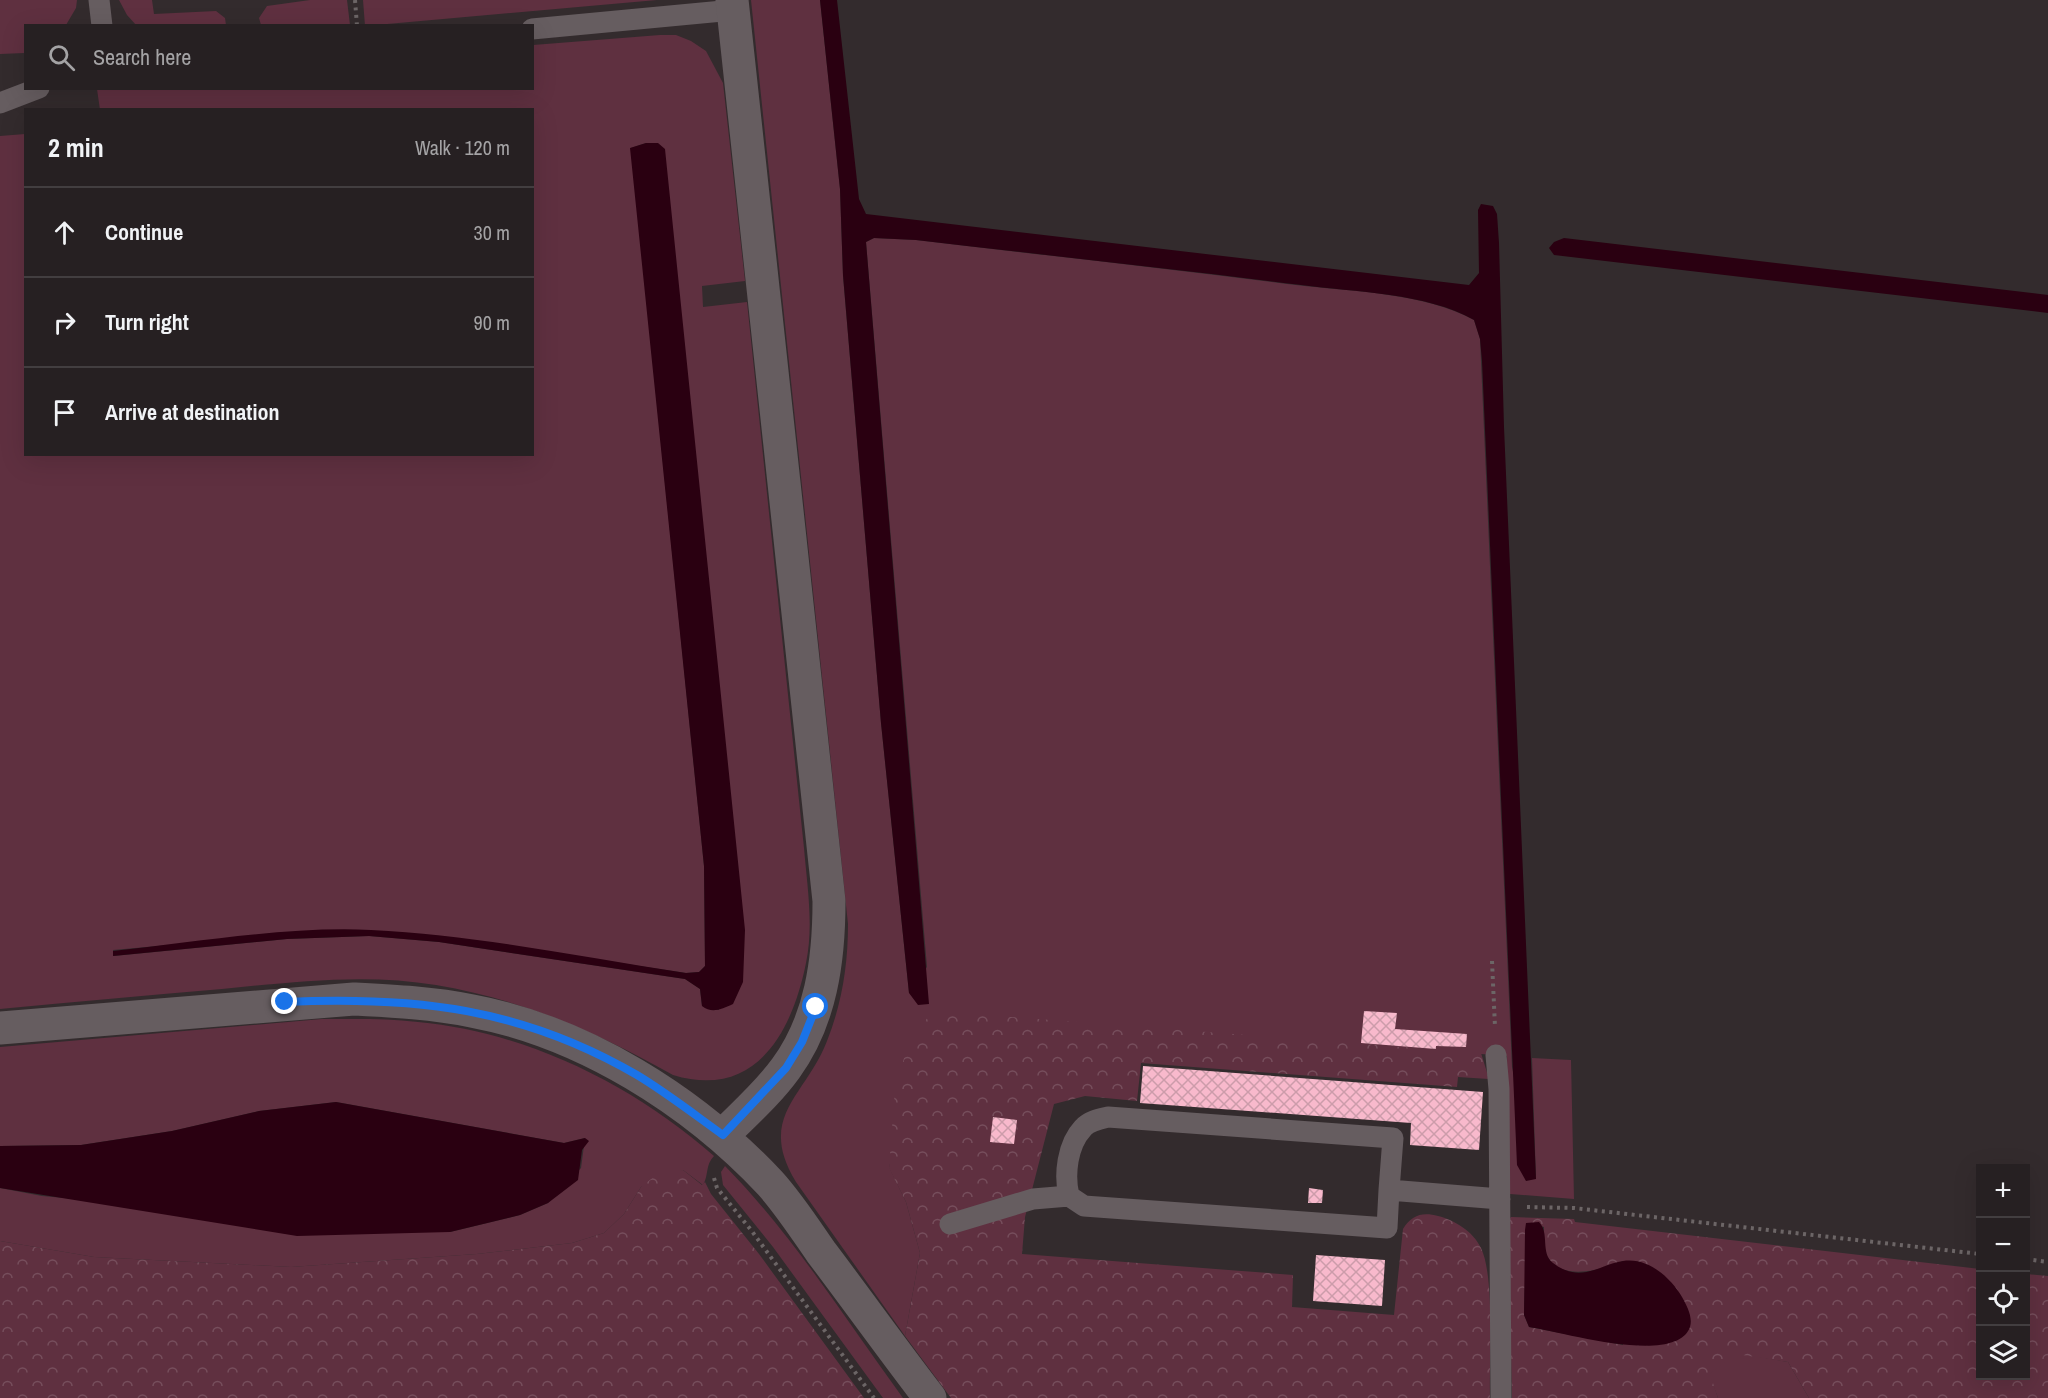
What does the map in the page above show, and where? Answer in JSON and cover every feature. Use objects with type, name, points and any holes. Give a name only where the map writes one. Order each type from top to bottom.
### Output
[{"type":"street","points":[[728,1141],[786,1068],[802,1042],[819,996],[827,962],[829,931],[829,902],[733,5]]},
{"type":"street","points":[[0,1028],[285,1002],[354,999],[408,1002],[473,1011],[538,1030],[590,1051],[637,1076],[728,1141],[771,1185],[930,1398]]},
{"type":"lane","points":[[99,0],[102,24]]},
{"type":"lane","points":[[534,29],[733,5]]},
{"type":"lane","points":[[0,102],[33,90]]},
{"type":"lane","points":[[1496,1054],[1499,1089],[1501,1398]]},
{"type":"lane","points":[[950,1224],[1033,1199],[1069,1196],[1084,1206],[1386,1228],[1393,1138],[1108,1117],[1092,1121],[1083,1128],[1074,1142],[1065,1182],[1069,1196]]},
{"type":"lane","points":[[1389,1190],[1500,1203]]},
{"type":"path","points":[[355,0],[357,24]]},
{"type":"path","points":[[1492,961],[1496,1054]]},
{"type":"path","points":[[728,1141],[714,1168],[717,1188],[874,1398]]},
{"type":"path","points":[[1500,1203],[1574,1208],[1976,1254]]},
{"type":"path","points":[[2030,1260],[2048,1262]]},
{"type":"green space","points":[[0,0],[77,0],[76,8],[67,24],[24,24],[24,53],[0,54]]},
{"type":"green space","points":[[119,0],[152,0],[154,14],[216,11],[225,18],[226,24],[135,24]]},
{"type":"green space","points":[[310,0],[347,0],[350,24],[261,24],[259,18],[267,6]]},
{"type":"green space","points":[[363,0],[657,0],[387,24],[365,24]]},
{"type":"green space","points":[[751,0],[820,0],[840,189],[843,276],[881,723],[909,993],[927,967],[866,242],[874,238],[916,240],[1387,295],[1432,304],[1474,320],[1480,339],[1512,1067],[1536,1179],[1532,1058],[1571,1060],[1574,1199],[1510,1194],[1508,1190],[1507,1056],[933,1012],[889,1167],[906,1202],[920,1253],[905,1336],[796,1182],[785,1159],[781,1140],[783,1123],[797,1092],[818,1060],[837,1012],[847,954],[848,924]]},
{"type":"green space","points":[[676,35],[706,51],[723,83],[745,281],[702,286],[703,307],[747,302],[809,905],[806,963],[791,1014],[765,1055],[747,1069],[726,1078],[702,1080],[673,1075],[616,1045],[529,1009],[468,991],[409,981],[356,979],[302,981],[0,1009],[0,136],[24,134],[24,456],[534,456],[534,108],[100,108],[97,90],[534,90],[534,45]],"holes":[[[646,143],[719,1010],[702,1006],[700,989],[685,979],[439,942],[369,936],[287,939],[114,956],[113,950],[328,931],[440,936],[686,973],[699,972],[705,966],[704,866],[631,148]]]},
{"type":"green space","points":[[933,1011],[1481,1053],[1489,1079],[1458,1077],[1457,1087],[1141,1063],[1137,1101],[1085,1096],[1054,1104],[1025,1217],[1022,1254],[1293,1275],[1292,1307],[1394,1315],[1403,1229],[1410,1220],[1418,1216],[1427,1214],[1444,1218],[1457,1223],[1473,1236],[1481,1248],[1485,1261],[1490,1299],[1490,1398],[951,1398],[905,1336],[920,1253],[906,1202],[889,1168],[895,1089],[909,1041]]},
{"type":"green space","points":[[322,1019],[394,1020],[459,1028],[499,1037],[576,1066],[649,1107],[714,1156],[709,1163],[705,1181],[703,1185],[683,1170],[641,1187],[624,1214],[604,1233],[572,1243],[477,1254],[291,1267],[94,1257],[0,1241],[0,1188],[42,1196],[450,1232],[520,1215],[548,1203],[581,1168],[585,1138],[564,1143],[336,1102],[259,1111],[172,1131],[81,1145],[0,1146],[0,1047]]},
{"type":"green space","points":[[725,1166],[796,1249],[903,1398],[883,1398],[773,1247],[723,1185],[721,1172]]},
{"type":"green space","points":[[683,1170],[702,1185],[705,1182],[711,1194],[759,1254],[864,1398],[0,1398],[0,1241],[94,1257],[291,1267],[477,1254],[572,1243],[604,1233],[624,1214],[641,1187],[660,1172]]},
{"type":"green space","points":[[1511,1217],[1574,1219],[1575,1222],[1976,1269],[1976,1380],[2030,1380],[2030,1274],[2048,1276],[2048,1398],[1809,1398],[1788,1362],[1736,1354],[1710,1374],[1718,1398],[1512,1398],[1508,1221]],"holes":[[[1527,1223],[1544,1227],[1544,1241],[1550,1261],[1568,1271],[1580,1272],[1603,1268],[1623,1261],[1623,1345],[1529,1327],[1524,1315]]]},
{"type":"green space","points":[[1736,1353],[1788,1362],[1809,1398],[1718,1398],[1709,1374]]},
{"type":"shaded area","points":[[820,0],[837,0],[859,199],[866,214],[1469,285],[1479,273],[1478,210],[1481,204],[1493,206],[1497,214],[1499,243],[1504,427],[1536,1179],[1526,1181],[1517,1165],[1480,339],[1474,320],[1435,304],[1367,292],[916,240],[874,238],[866,242],[929,1004],[918,1005],[909,993],[881,723],[843,275],[840,189]]},
{"type":"shaded area","points":[[646,143],[658,143],[665,149],[745,930],[743,982],[733,1004],[717,1010],[710,1010],[702,1006],[700,989],[685,979],[439,942],[369,936],[287,939],[113,956],[113,951],[209,939],[340,929],[410,933],[529,947],[686,973],[699,972],[705,966],[704,866],[630,148]]},
{"type":"shaded area","points":[[1564,238],[2048,295],[2048,313],[1554,255],[1549,248],[1554,242]]},
{"type":"shaded area","points":[[336,1102],[564,1143],[585,1138],[589,1141],[582,1150],[578,1180],[548,1203],[520,1215],[450,1232],[297,1236],[0,1188],[0,1146],[81,1145],[172,1131],[259,1111]]},
{"type":"shaded area","points":[[1539,1222],[1544,1232],[1549,1259],[1563,1269],[1581,1273],[1614,1263],[1632,1261],[1641,1262],[1658,1270],[1672,1283],[1682,1297],[1690,1315],[1690,1327],[1680,1339],[1663,1344],[1641,1346],[1616,1344],[1529,1327],[1524,1315],[1525,1230],[1526,1223]]},
{"type":"building","points":[[1364,1011],[1397,1013],[1395,1029],[1467,1034],[1466,1047],[1436,1046],[1436,1049],[1361,1043]]},
{"type":"building","points":[[1143,1066],[1483,1092],[1479,1150],[1410,1145],[1411,1123],[1140,1103]]},
{"type":"building","points":[[993,1117],[1017,1120],[1014,1144],[990,1142]]},
{"type":"building","points":[[1309,1188],[1323,1190],[1322,1203],[1308,1203]]},
{"type":"building","points":[[1316,1255],[1385,1260],[1382,1306],[1313,1301]]},
{"type":"route","points":[[285,1002],[354,999],[408,1002],[473,1011],[538,1030],[590,1051],[637,1076],[723,1135],[786,1068],[802,1042],[816,1007]]}]
